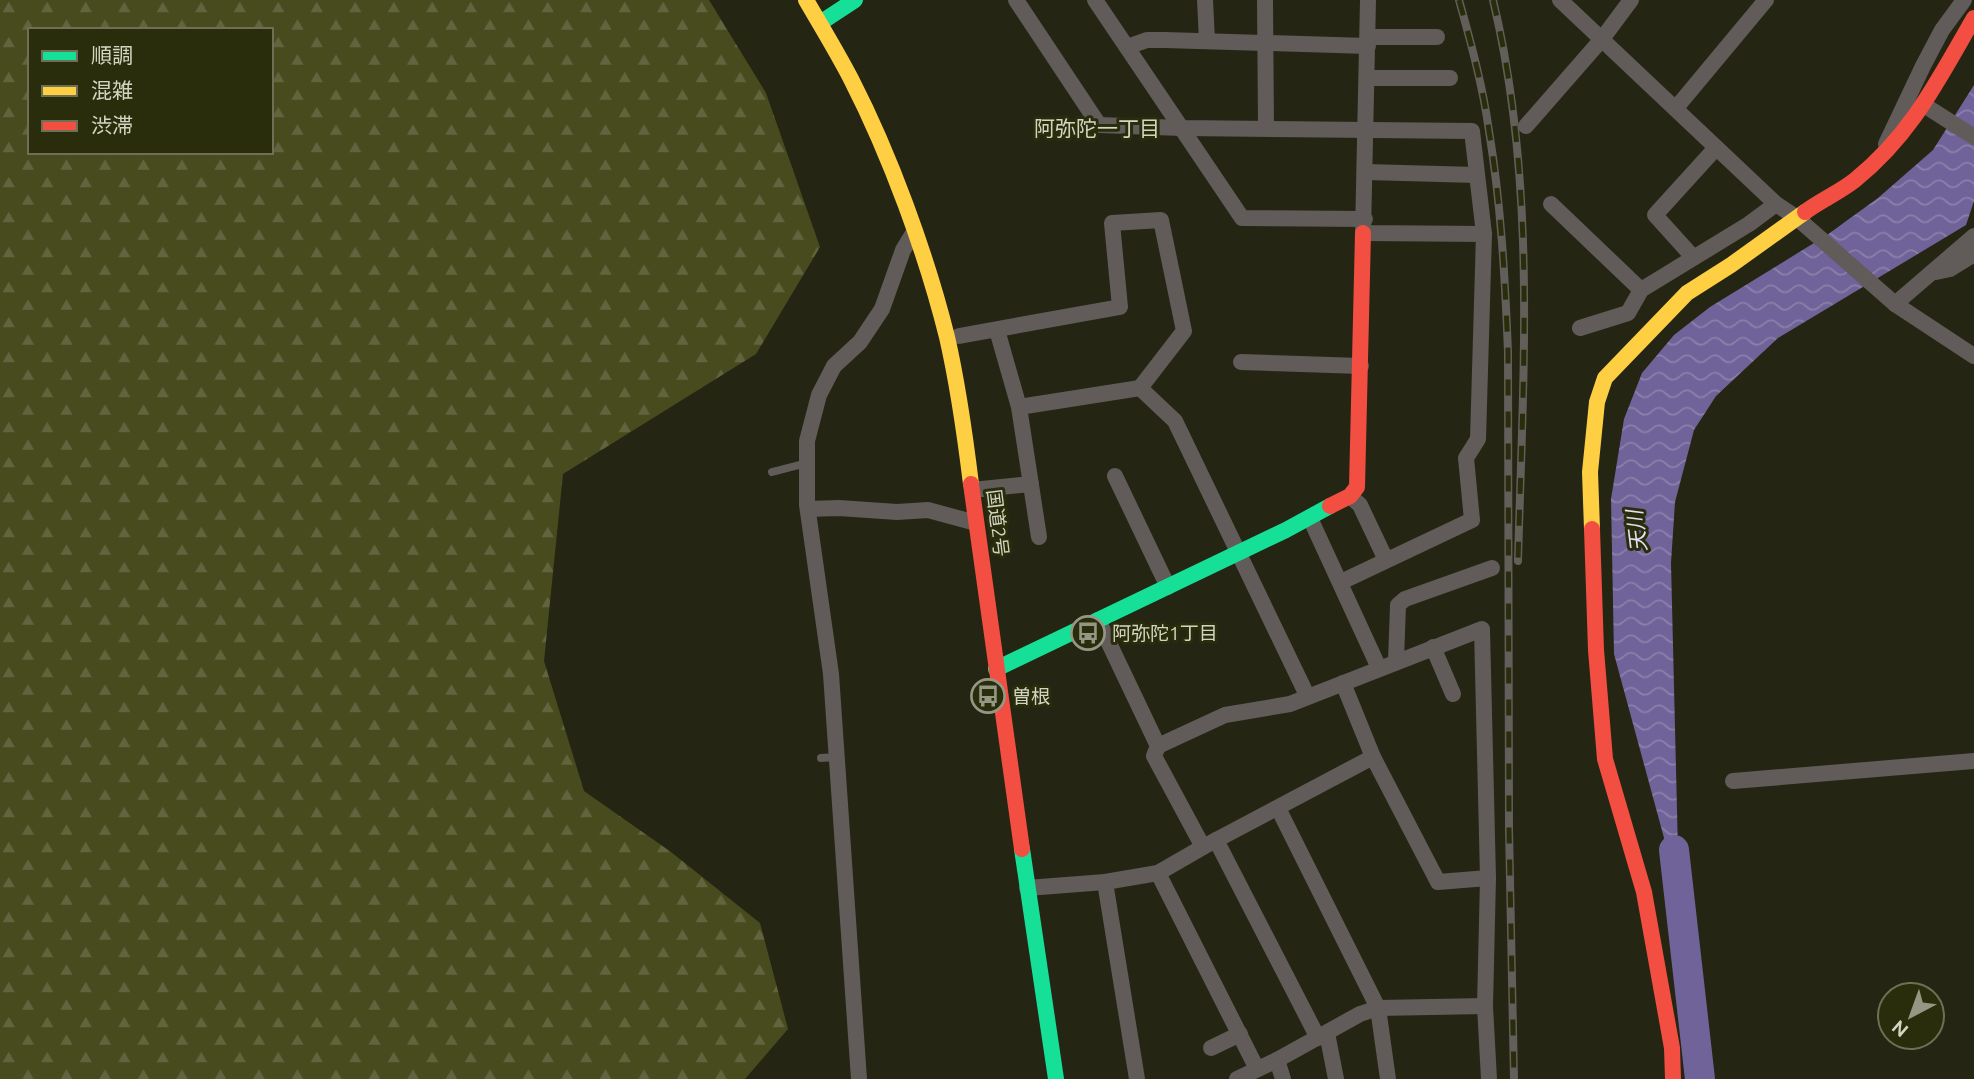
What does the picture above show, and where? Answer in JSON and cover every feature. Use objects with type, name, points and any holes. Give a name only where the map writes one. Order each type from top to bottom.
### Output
[{"type":"main road","name":"国道2号","points":[[806,0],[851,79],[888,160],[930,277],[947,338],[963,420],[996,669],[1056,1079]]},
{"type":"main road","points":[[820,23],[855,0]]},
{"type":"main road","points":[[1673,1079],[1672,1048],[1644,892],[1605,759],[1596,650],[1590,472],[1597,402],[1605,378],[1687,293],[1824,198],[1854,181],[1877,161],[1905,132],[1924,105],[1974,18]]},
{"type":"main road","points":[[996,669],[1310,518],[1350,496],[1357,487],[1358,477],[1364,226]]},
{"type":"street","points":[[1016,0],[1099,125],[1472,131],[1484,234],[1478,439],[1466,458],[1472,520],[1341,582]]},
{"type":"street","points":[[1095,0],[1242,218],[1484,234]]},
{"type":"street","points":[[1205,0],[1207,41]]},
{"type":"street","points":[[1265,0],[1266,127]]},
{"type":"street","points":[[1364,226],[1368,0]]},
{"type":"street","points":[[1560,0],[1776,204],[1797,218],[1895,304],[1974,356]]},
{"type":"street","points":[[1526,126],[1602,39],[1631,0]]},
{"type":"street","points":[[1676,108],[1766,0]]},
{"type":"street","points":[[1877,161],[1892,135],[1929,54],[1942,30],[1964,0]]},
{"type":"street","points":[[1127,47],[1147,40],[1267,43],[1437,37]]},
{"type":"street","points":[[1367,78],[1450,78]]},
{"type":"street","points":[[1924,105],[1974,137]]},
{"type":"street","points":[[1693,257],[1655,215],[1715,149]]},
{"type":"street","points":[[1366,172],[1477,175]]},
{"type":"street","points":[[1580,328],[1628,313],[1641,290],[1749,224],[1776,204]]},
{"type":"street","points":[[1555,215],[1641,290]]},
{"type":"street","points":[[959,336],[1120,307],[1112,223],[1161,220],[1184,331],[1140,387],[1019,407]]},
{"type":"street","points":[[859,1079],[829,757],[831,674],[808,509],[807,441],[819,394],[834,366],[860,342],[882,309],[903,250],[914,232]]},
{"type":"street","points":[[1895,304],[1974,236]]},
{"type":"street","points":[[1930,273],[1950,269],[1974,254]]},
{"type":"street","points":[[997,330],[1019,407],[1040,537],[1031,484],[1019,407]]},
{"type":"street","points":[[1241,362],[1269,371],[1361,366]]},
{"type":"street","points":[[1140,387],[1175,422],[1304,689]]},
{"type":"street","points":[[1115,476],[1168,587]]},
{"type":"street","points":[[972,490],[1031,484]]},
{"type":"street","points":[[1350,496],[1360,505],[1387,560]]},
{"type":"street","points":[[808,509],[897,512],[928,510],[976,523]]},
{"type":"street","points":[[1310,518],[1379,668]]},
{"type":"street","points":[[1396,661],[1398,605],[1405,599],[1492,568]]},
{"type":"street","points":[[1098,620],[1158,746]]},
{"type":"street","points":[[1336,1079],[1322,1036],[1209,843],[1154,756],[1158,746],[1225,715],[1290,704],[1482,629],[1488,878],[1485,1006],[1489,1079]]},
{"type":"street","points":[[1433,647],[1453,694]]},
{"type":"street","points":[[1343,683],[1373,757],[1437,882],[1488,878]]},
{"type":"street","points":[[1027,888],[1105,882],[1158,873],[1209,843],[1373,757]]},
{"type":"street","points":[[1733,781],[1974,761]]},
{"type":"street","points":[[1278,808],[1378,1007],[1388,1079]]},
{"type":"street","points":[[1158,873],[1257,1069]]},
{"type":"street","points":[[1105,882],[1137,1079]]},
{"type":"street","points":[[1237,1079],[1378,1007],[1485,1006]]},
{"type":"street","points":[[1211,1048],[1240,1034]]},
{"type":"street","points":[[1277,1060],[1283,1079]]},
{"type":"lane","points":[[772,472],[807,463]]},
{"type":"green space","points":[[0,0],[709,0],[766,93],[820,247],[756,354],[563,474],[544,661],[584,791],[671,852],[760,923],[788,1029],[745,1079],[0,1079]]},
{"type":"water","points":[[1974,85],[1974,201],[1966,225],[1778,338],[1716,396],[1694,430],[1675,502],[1671,563],[1679,893],[1614,654],[1611,499],[1624,419],[1642,373],[1674,335],[1710,307],[1827,235],[1878,198],[1933,150]]},
{"type":"waterway","name":"天川","points":[[1674,850],[1700,1079]]},
{"type":"railway","points":[[1459,0],[1476,65],[1493,158],[1508,352],[1509,829],[1514,1079]]},
{"type":"railway","points":[[1493,0],[1507,69],[1522,209],[1524,350],[1518,561]]},
{"type":"traffic: fast","points":[[820,23],[855,0]]},
{"type":"traffic: fast","points":[[996,669],[1286,530],[1330,506]]},
{"type":"traffic: fast","points":[[1022,849],[1056,1079]]},
{"type":"traffic: slow","points":[[806,0],[865,108],[918,238],[951,355],[971,484]]},
{"type":"traffic: slow","points":[[1592,529],[1590,472],[1597,402],[1605,378],[1687,293],[1805,212]]},
{"type":"traffic: jam","points":[[1805,212],[1855,180],[1893,144],[1936,84],[1974,18]]},
{"type":"traffic: jam","points":[[1330,506],[1350,496],[1357,487],[1363,233]]},
{"type":"traffic: jam","points":[[971,484],[1022,849]]},
{"type":"traffic: jam","points":[[1592,529],[1596,650],[1605,759],[1644,892],[1672,1048],[1673,1079]]},
{"type":"place","name":"阿弥陀1丁目","points":[[1088,633]]},
{"type":"place","name":"曽根","points":[[988,696]]},
{"type":"district","name":"阿弥陀一丁目","points":[[1097,129]]}]
